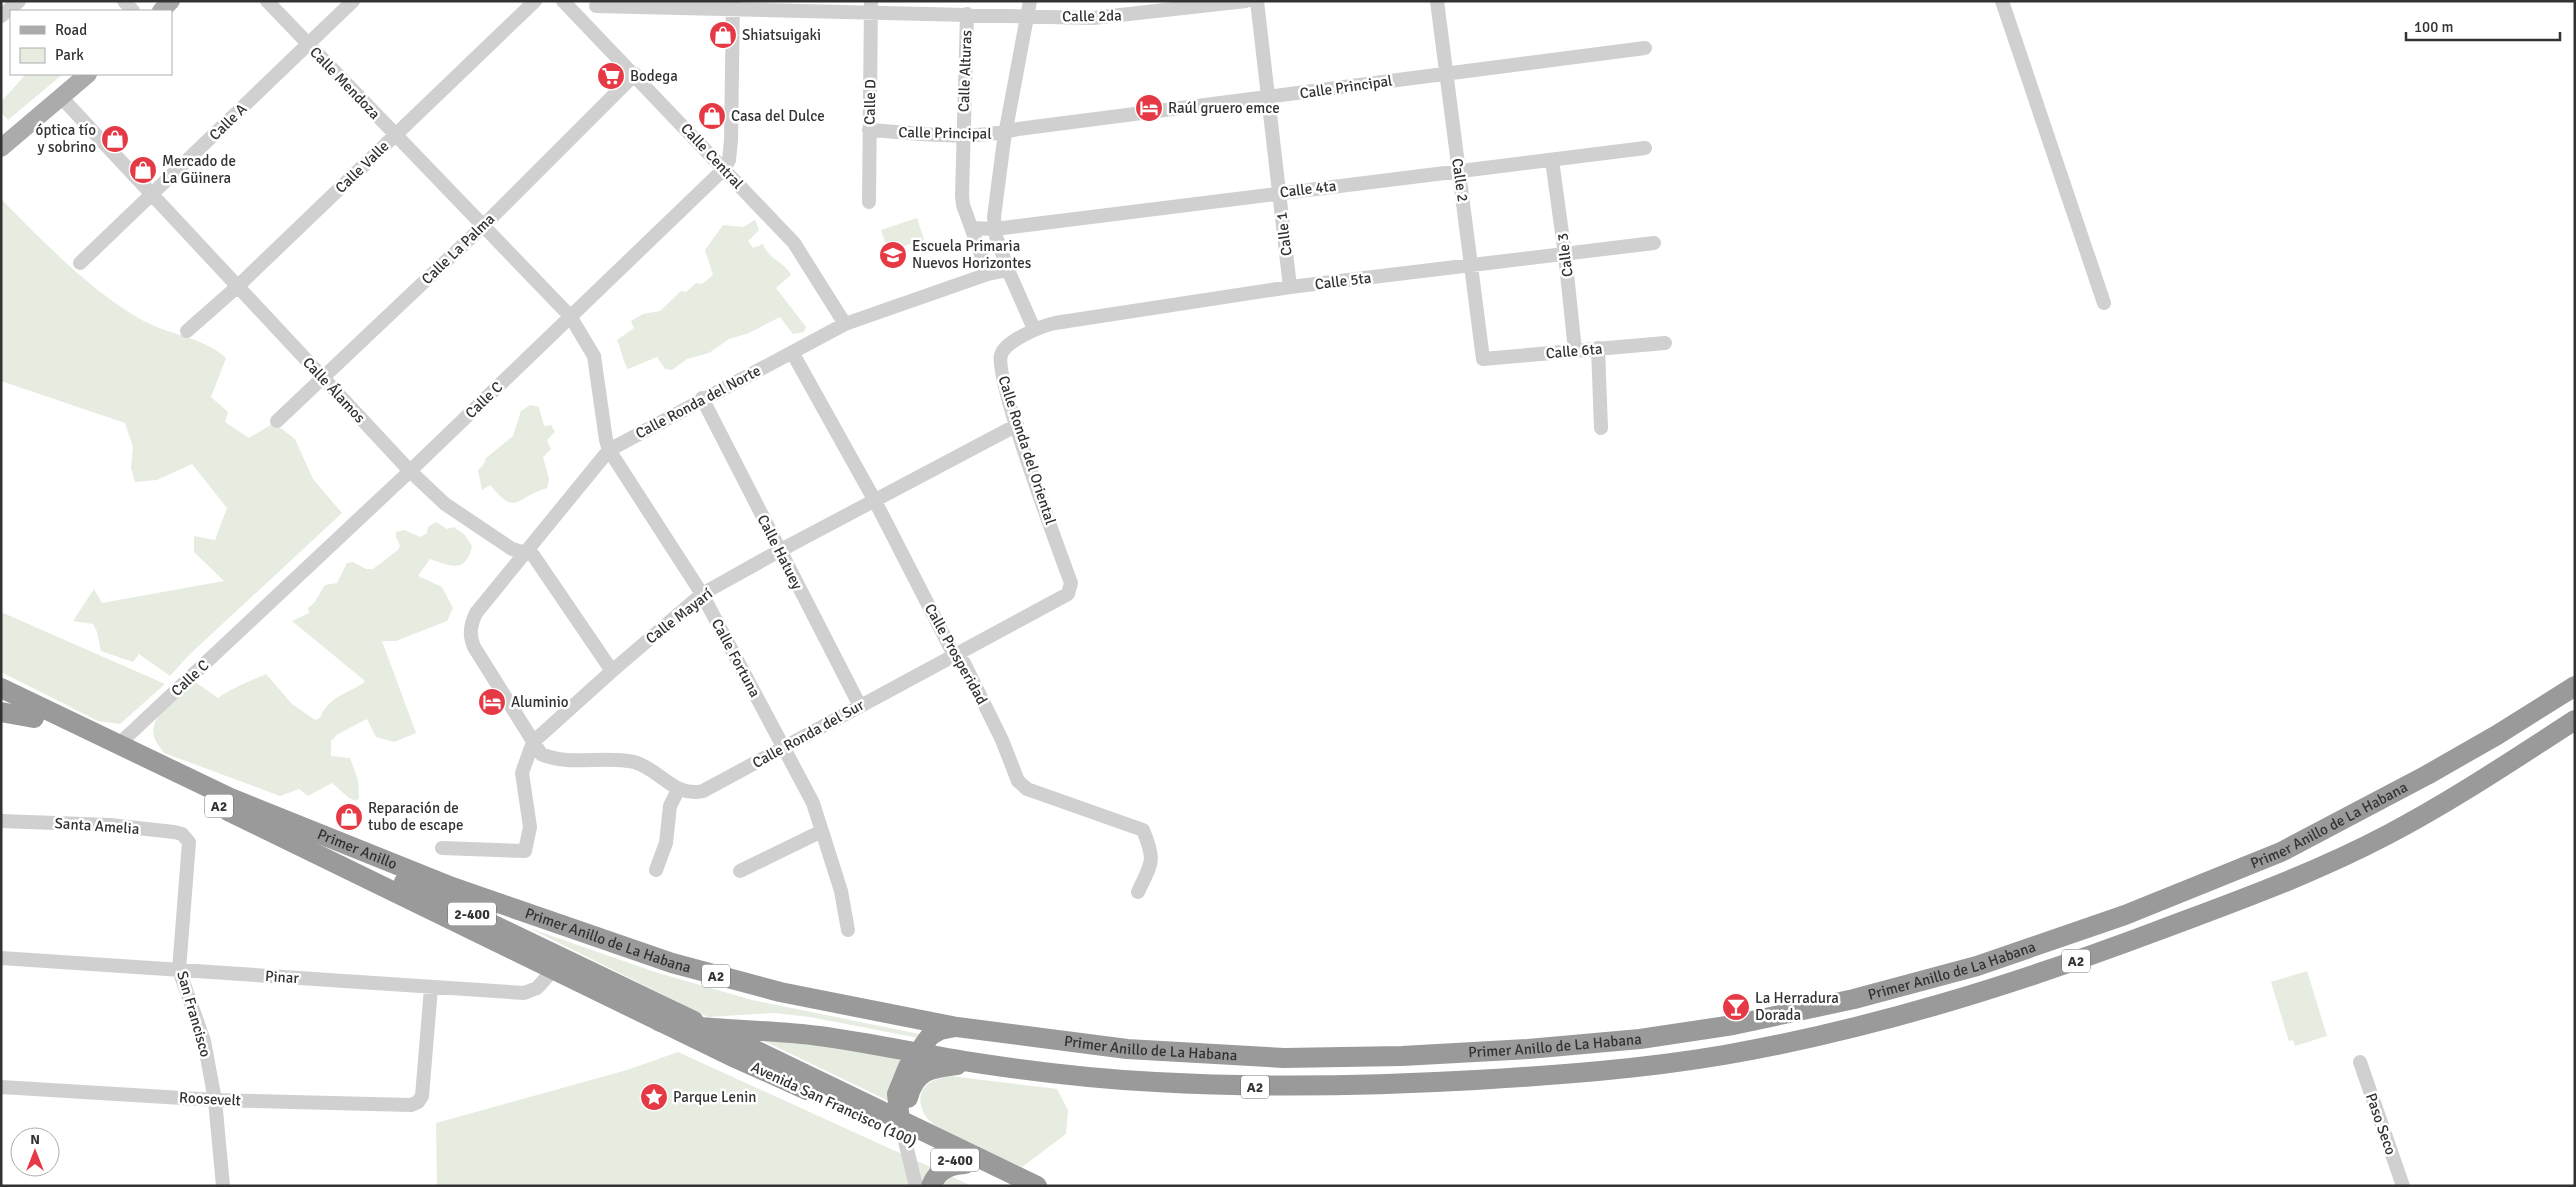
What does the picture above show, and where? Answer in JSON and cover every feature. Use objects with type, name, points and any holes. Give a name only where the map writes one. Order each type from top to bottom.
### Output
[{"type":"highway","name":"Primer Anillo de La Habana","points":[[482,898],[672,963],[727,979],[836,1004],[957,1027],[1127,1049],[1284,1058],[1402,1056],[1528,1049],[1640,1039],[1733,1025],[1854,999],[1977,966],[2144,908],[2281,852],[2334,825],[2490,740],[2575,686]]},
{"type":"highway","name":"A2","points":[[1,688],[233,799]]},
{"type":"highway","name":"A2","points":[[1,702],[660,1022],[711,1029],[820,1036],[976,1063]]},
{"type":"highway","points":[[1,712],[34,718]]},
{"type":"highway","name":"Primer Anillo de La Habana","points":[[976,1063],[1063,1074],[1244,1087],[1403,1084],[1530,1077],[1649,1067],[1729,1054],[1820,1035],[1985,992],[2042,974],[2300,876],[2384,836],[2437,807],[2575,720]]},
{"type":"highway","name":"Primer Anillo","points":[[233,799],[482,898]]},
{"type":"highway","name":"2-400","points":[[233,799],[711,1029]]},
{"type":"highway","name":"Avenida San Francisco (100)","points":[[660,1022],[901,1128],[964,1158],[1037,1186]]},
{"type":"highway","points":[[901,1128],[897,1104],[898,1089],[908,1067],[930,1036],[940,1030],[957,1027]]},
{"type":"highway","name":"Avenida San Francisco (100)","points":[[711,1029],[901,1128]]},
{"type":"highway","points":[[901,1128],[913,1082],[924,1072],[976,1063]]},
{"type":"highway","points":[[908,1097],[912,1112],[924,1128],[964,1158],[938,1174],[931,1186]]},
{"type":"highway","name":"Avenida San Francisco (100)","points":[[964,1158],[1008,1186]]},
{"type":"main road","points":[[162,10],[171,1]]},
{"type":"main road","points":[[1,148],[87,75]]},
{"type":"street","points":[[1,16],[19,1]]},
{"type":"street","name":"Calle Mendoza","points":[[267,1],[482,227],[570,316]]},
{"type":"street","name":"Calle A","points":[[80,263],[354,1]]},
{"type":"street","name":"Calle Valle","points":[[187,331],[238,286],[535,1]]},
{"type":"street","name":"Calle Central","points":[[563,1],[635,74],[794,243],[844,324]]},
{"type":"street","name":"Calle 2da","points":[[596,4],[871,7],[967,14],[1028,8],[1107,17],[1246,1]]},
{"type":"street","name":"Calle 1","points":[[1257,1],[1290,287]]},
{"type":"street","name":"Calle 2","points":[[1437,1],[1483,359]]},
{"type":"street","points":[[2002,1],[2104,303]]},
{"type":"street","points":[[577,14],[596,4]]},
{"type":"street","points":[[724,169],[729,160],[731,140],[733,6]]},
{"type":"street","name":"Calle D","points":[[869,202],[871,7]]},
{"type":"street","points":[[1028,8],[996,198],[995,229],[1008,270],[1034,329]]},
{"type":"street","name":"Calle Alturas","points":[[967,14],[962,195],[988,274]]},
{"type":"street","name":"Calle Principal","points":[[869,130],[963,136],[1006,132],[1269,98],[1446,72],[1645,48]]},
{"type":"street","name":"Calle La Palma","points":[[277,420],[482,227],[635,74]]},
{"type":"street","name":"Calle Álamos","points":[[61,96],[410,472],[445,504],[512,549],[526,552],[537,561],[612,671]]},
{"type":"street","name":"Calle 4ta","points":[[972,228],[995,229],[1645,148]]},
{"type":"street","name":"Calle 3","points":[[1552,160],[1565,255],[1574,350]]},
{"type":"street","name":"Calle C","points":[[119,744],[410,472],[724,169]]},
{"type":"street","name":"Calle 5ta","points":[[1034,329],[1055,323],[1290,287],[1654,243]]},
{"type":"street","name":"Calle Ronda del Norte","points":[[534,742],[474,647],[471,638],[472,622],[476,613],[609,450],[702,398],[844,324],[988,274],[1008,270]]},
{"type":"street","name":"Calle Fortuna","points":[[570,316],[594,356],[609,450],[702,594],[813,803],[841,891],[848,930]]},
{"type":"street","name":"Calle Ronda del Oriental","points":[[1034,329],[1006,348],[1000,360],[1001,373],[1071,583]]},
{"type":"street","name":"Calle 6ta","points":[[1483,359],[1665,342]]},
{"type":"street","points":[[1598,348],[1601,428]]},
{"type":"street","name":"Calle Prosperidad","points":[[792,352],[875,502],[954,655],[964,663],[1022,785],[1143,830],[1152,852],[1150,866],[1138,892]]},
{"type":"street","name":"Calle Hatuey","points":[[702,398],[860,706]]},
{"type":"street","name":"Calle Mayarí","points":[[442,848],[525,851],[530,827],[522,773],[534,742],[612,671],[702,594],[1017,425]]},
{"type":"street","name":"Calle Ronda del Sur","points":[[678,790],[694,793],[703,791],[1068,594],[1071,583]]},
{"type":"street","points":[[534,742],[541,754],[557,760],[621,761],[643,765],[656,771],[678,790],[670,806],[666,843],[656,870]]},
{"type":"street","name":"Santa Amelia","points":[[1,821],[110,825],[165,831],[182,834],[189,842]]},
{"type":"street","points":[[740,871],[822,831]]},
{"type":"street","name":"San Francisco","points":[[189,842],[179,970],[204,1041],[215,1100],[223,1186]]},
{"type":"street","name":"Pinar","points":[[1,958],[524,993],[537,988],[554,969]]},
{"type":"street","name":"Roosevelt","points":[[1,1087],[215,1100],[411,1105],[418,1102],[422,1096],[432,988]]},
{"type":"street","name":"Paso Seco","points":[[2360,1062],[2403,1186]]},
{"type":"street","points":[[901,1128],[916,1186]]},
{"type":"green space","points":[[25,75],[62,75],[8,120],[1,112],[1,102]]},
{"type":"green space","points":[[1,199],[67,264],[120,306],[150,324],[195,340],[217,351],[226,358],[211,397],[228,412],[225,422],[249,438],[274,423],[295,439],[313,479],[342,513],[189,655],[170,676],[139,654],[133,662],[101,651],[97,632],[93,624],[73,621],[94,589],[102,603],[224,581],[194,552],[194,536],[215,540],[227,508],[192,464],[157,480],[135,482],[131,468],[133,447],[125,423],[1,381]]},
{"type":"green space","points":[[917,218],[924,240],[888,251],[881,230]]},
{"type":"green space","points":[[755,220],[759,230],[748,241],[753,248],[763,244],[769,254],[788,270],[791,275],[776,288],[806,327],[804,332],[793,334],[780,317],[749,333],[729,339],[709,353],[687,359],[672,370],[665,369],[657,357],[628,369],[617,340],[634,328],[631,321],[643,314],[660,311],[681,291],[686,292],[696,283],[702,284],[713,275],[705,250],[723,225],[743,227]]},
{"type":"green space","points":[[530,405],[539,407],[544,426],[551,425],[555,432],[547,440],[551,449],[543,457],[549,479],[547,488],[511,503],[499,495],[490,485],[482,490],[478,470],[484,464],[486,458],[513,436],[521,411]]},
{"type":"green space","points":[[436,522],[447,529],[454,527],[465,535],[472,546],[466,561],[461,564],[456,566],[430,559],[418,576],[442,587],[453,608],[447,621],[396,641],[382,641],[416,733],[394,742],[376,737],[367,719],[338,734],[331,741],[331,756],[350,758],[358,780],[359,798],[356,801],[349,798],[332,783],[308,796],[299,789],[280,796],[164,753],[157,743],[153,728],[167,705],[194,681],[218,698],[266,674],[292,704],[315,720],[320,718],[323,711],[332,701],[362,684],[365,681],[292,621],[309,613],[308,608],[314,603],[325,585],[337,583],[347,563],[353,562],[366,569],[373,569],[398,550],[400,546],[396,532],[404,530],[421,537],[427,533],[428,527]]},
{"type":"green space","points":[[1,612],[165,684],[120,724],[98,721],[1,672]]},
{"type":"green space","points":[[529,928],[655,972],[752,1000],[924,1035],[924,1039],[810,1017],[774,1013],[708,1017]]},
{"type":"green space","points":[[2307,971],[2327,1036],[2295,1046],[2293,1040],[2289,1041],[2271,982]]},
{"type":"green space","points":[[762,1040],[809,1042],[906,1060],[893,1103]]},
{"type":"green space","name":"Parque Lenin","points":[[678,1052],[972,1186],[437,1186],[436,1123],[627,1070]]},
{"type":"green space","points":[[950,1076],[1057,1089],[1068,1110],[1066,1134],[1022,1167],[956,1138],[933,1124],[926,1117],[920,1098],[928,1084]]},
{"type":"place","name":"Shiatsuigaki","points":[[723,35]]},
{"type":"place","name":"Bodega","points":[[611,76]]},
{"type":"place","name":"Raúl gruero emce","points":[[1149,108]]},
{"type":"place","name":"Casa del Dulce","points":[[712,116]]},
{"type":"place","name":"óptica tío y sobrino","points":[[115,139]]},
{"type":"place","name":"Mercado de La Güinera","points":[[143,170]]},
{"type":"place","name":"Escuela Primaria Nuevos Horizontes","points":[[893,255]]},
{"type":"place","name":"Aluminio","points":[[492,702]]},
{"type":"place","name":"Reparación de tubo de escape","points":[[349,817]]},
{"type":"place","name":"La Herradura Dorada","points":[[1736,1007]]},
{"type":"place","name":"Parque Lenin","points":[[654,1097]]}]
